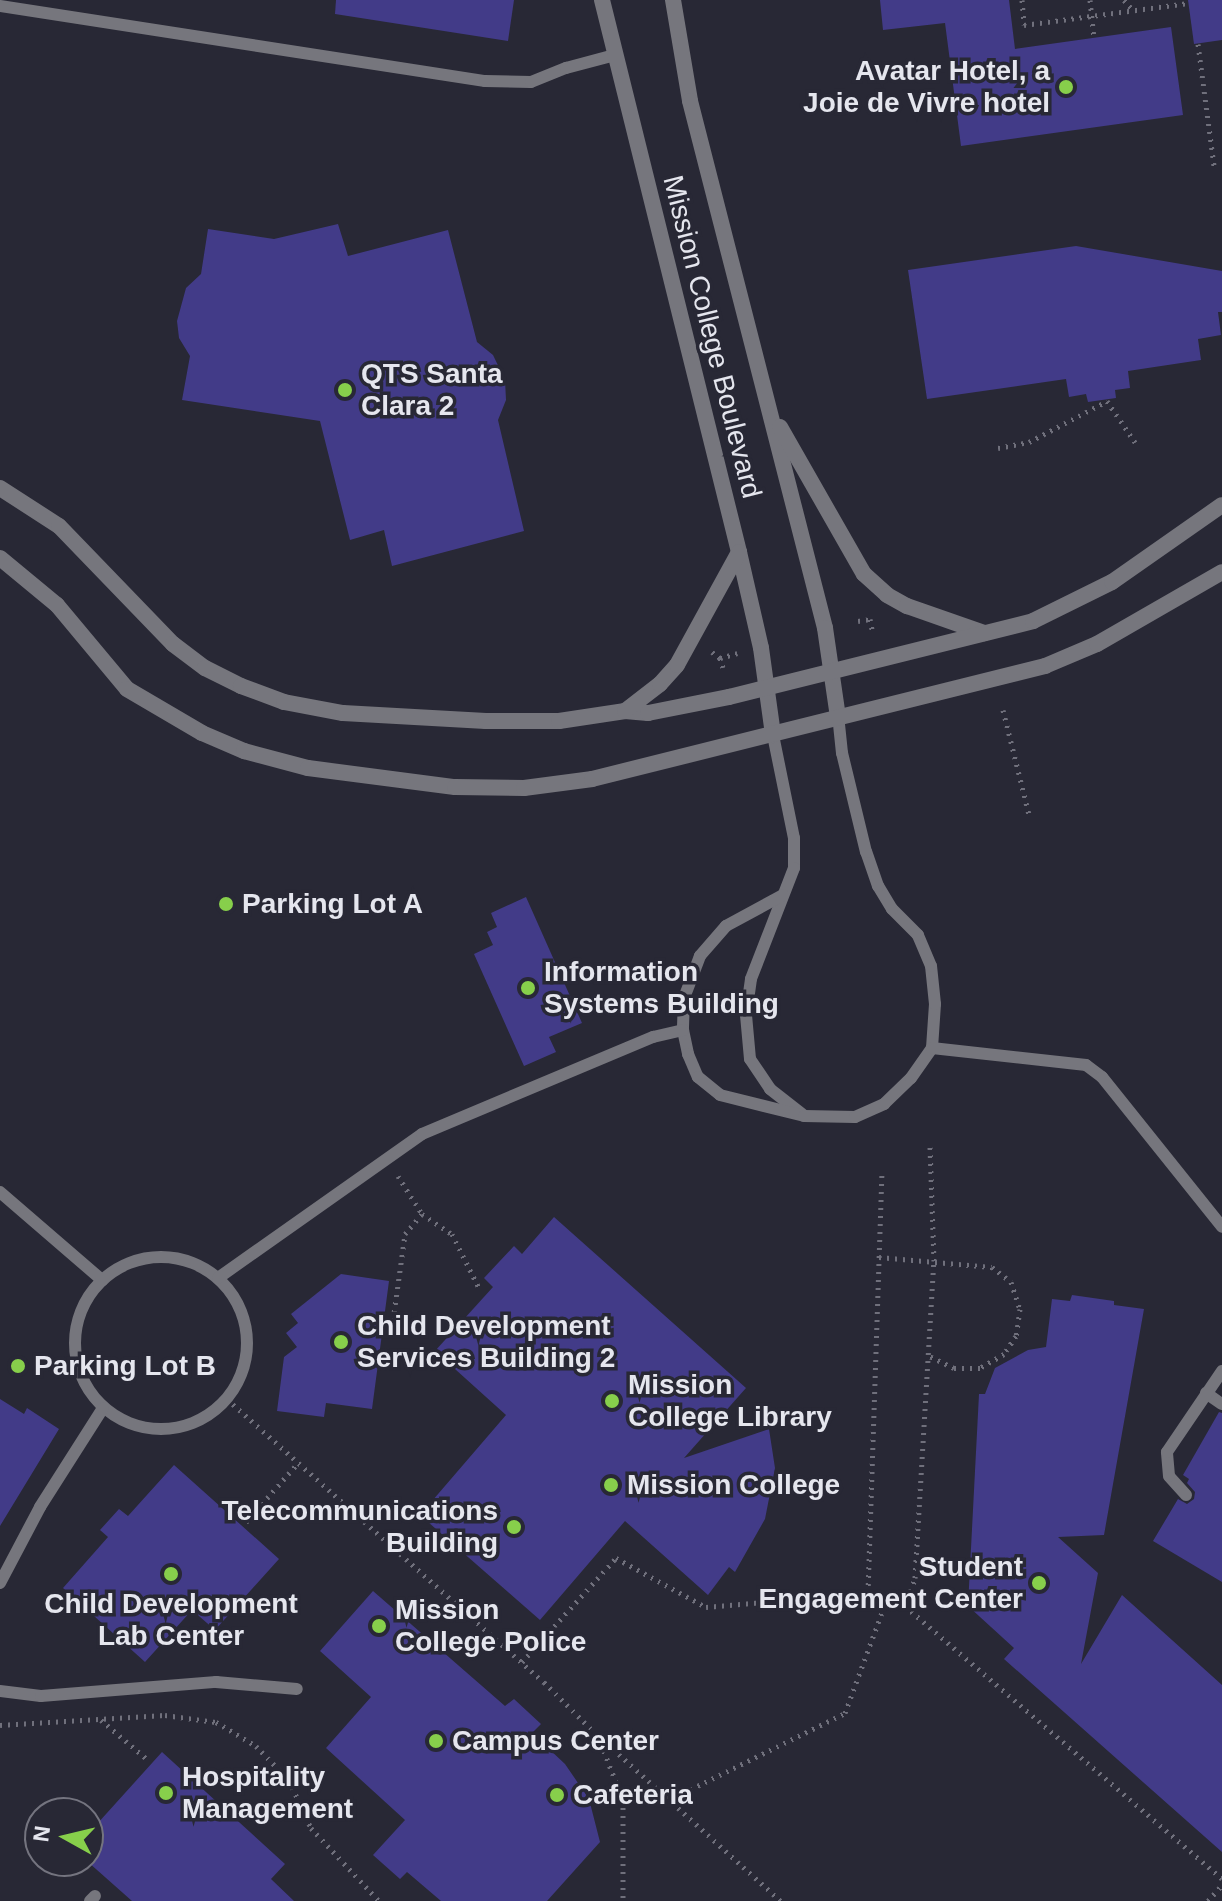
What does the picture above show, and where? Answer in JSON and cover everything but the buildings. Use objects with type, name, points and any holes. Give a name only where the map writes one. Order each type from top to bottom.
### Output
[{"type":"street","name":"Mission College Boulevard","points":[[602,0],[739,552],[773,735]]},
{"type":"street","name":"Mission College Boulevard","points":[[673,0],[690,101],[773,414],[825,628],[838,717]]},
{"type":"street","points":[[773,414],[864,574],[887,595],[907,606],[985,634]]},
{"type":"street","points":[[0,488],[59,526],[173,644],[205,668],[284,702],[343,713],[486,721],[559,721],[625,711],[648,713],[985,634],[1068,607],[1164,549],[1222,505]]},
{"type":"street","points":[[625,711],[660,684],[677,665],[739,552]]},
{"type":"street","points":[[0,558],[57,605],[127,689],[202,733],[244,751],[308,768],[455,787],[524,788],[592,779],[1045,666],[1097,644],[1221,575]]},
{"type":"lane","points":[[0,6],[485,81],[531,82],[566,68],[615,55]]},
{"type":"lane","points":[[783,895],[743,914],[712,939],[700,956],[684,998],[683,1030],[698,1077],[720,1095],[804,1116],[855,1117],[884,1104],[911,1078],[932,1048],[935,1004],[931,966],[918,935],[892,909],[878,886],[842,753],[838,717]]},
{"type":"lane","points":[[773,735],[794,838],[794,868],[751,979],[746,1015],[750,1059],[770,1089],[804,1116]]},
{"type":"lane","points":[[218,1278],[422,1134],[653,1037],[683,1030]]},
{"type":"lane","points":[[932,1048],[1086,1065],[1102,1077],[1222,1227]]},
{"type":"lane","points":[[0,1192],[102,1280]]},
{"type":"lane","points":[[172,1257],[197,1265],[218,1278],[235,1299],[245,1324],[244,1363],[227,1399],[206,1417],[181,1428],[153,1430],[126,1423],[103,1408],[85,1385],[75,1359],[75,1330],[84,1303],[102,1280],[122,1266],[147,1258],[172,1257]]},
{"type":"lane","points":[[1186,1495],[1169,1476],[1167,1452],[1222,1371]]},
{"type":"lane","points":[[1206,1393],[1222,1404]]},
{"type":"lane","points":[[0,1583],[40,1507],[103,1408]]},
{"type":"lane","points":[[0,1691],[41,1696],[216,1682],[297,1689]]},
{"type":"path","points":[[1022,0],[1024,25],[1189,3]]},
{"type":"path","points":[[1090,0],[1094,38]]},
{"type":"path","points":[[1124,0],[1133,10]]},
{"type":"path","points":[[1198,44],[1214,166]]},
{"type":"path","points":[[998,448],[1029,442],[1107,401],[1135,442]]},
{"type":"path","points":[[858,621],[870,619],[873,634]]},
{"type":"path","points":[[712,652],[720,658],[723,668]]},
{"type":"path","points":[[720,658],[737,653]]},
{"type":"path","points":[[1003,710],[1029,814]]},
{"type":"path","points":[[905,1606],[915,1578],[929,1356],[934,1261],[930,1147]]},
{"type":"path","points":[[387,1158],[422,1214],[452,1234],[479,1288]]},
{"type":"path","points":[[868,1593],[882,1172]]},
{"type":"path","points":[[392,1328],[405,1234],[422,1214]]},
{"type":"path","points":[[879,1257],[992,1267],[1011,1282],[1020,1309],[1016,1336],[1004,1354],[980,1368],[954,1368],[929,1356]]},
{"type":"path","points":[[227,1399],[522,1662],[598,1736],[781,1901]]},
{"type":"path","points":[[246,1522],[298,1463]]},
{"type":"path","points":[[522,1662],[616,1558],[706,1607],[868,1593],[905,1606],[1222,1879]]},
{"type":"path","points":[[669,1800],[845,1713],[887,1599]]},
{"type":"path","points":[[0,1725],[165,1715],[216,1722],[256,1746],[289,1780],[311,1828],[379,1901]]},
{"type":"path","points":[[101,1719],[147,1759]]},
{"type":"path","points":[[598,1736],[623,1800],[623,1901]]},
{"type":"path","points":[[1208,1901],[1222,1885]]},
{"type":"place","name":"Avatar Hotel, a Joie de Vivre hotel","points":[[1066,87]]},
{"type":"place","name":"QTS Santa Clara 2","points":[[345,390]]},
{"type":"place","name":"Parking Lot A","points":[[226,904]]},
{"type":"place","name":"Information Systems Building","points":[[528,988]]},
{"type":"place","name":"Child Development Services Building 2","points":[[341,1342]]},
{"type":"place","name":"Parking Lot B","points":[[18,1366]]},
{"type":"place","name":"Mission College Library","points":[[612,1401]]},
{"type":"place","name":"Mission College","points":[[611,1485]]},
{"type":"place","name":"Telecommunications Building","points":[[514,1527]]},
{"type":"place","name":"Child Development Lab Center","points":[[171,1574]]},
{"type":"place","name":"Student Engagement Center","points":[[1039,1583]]},
{"type":"place","name":"Mission College Police","points":[[379,1626]]},
{"type":"place","name":"Campus Center","points":[[436,1741]]},
{"type":"place","name":"Hospitality Management","points":[[166,1793]]},
{"type":"place","name":"Cafeteria","points":[[557,1795]]}]
